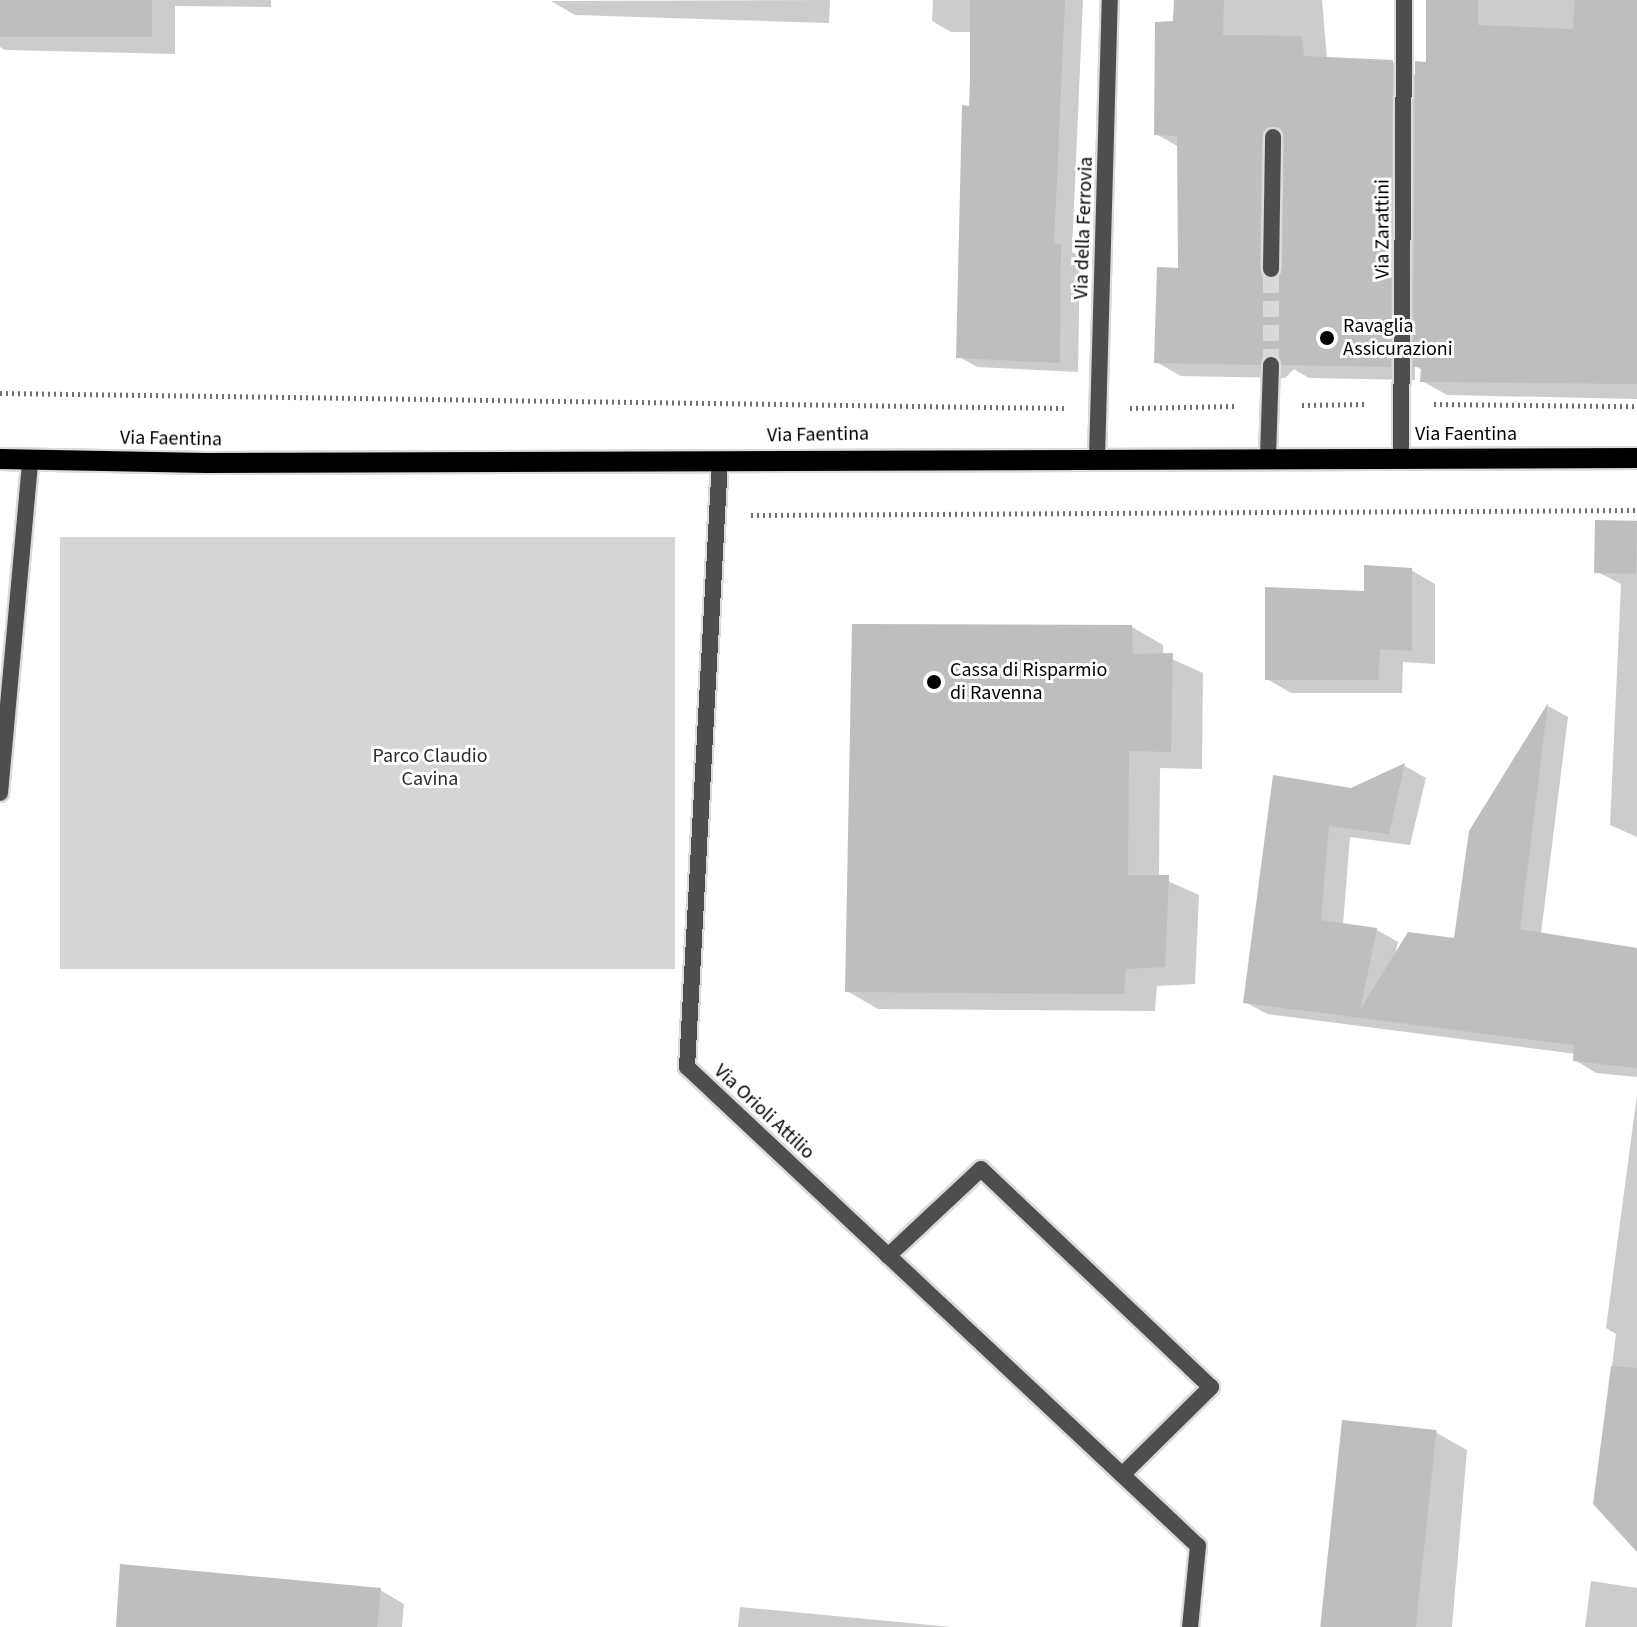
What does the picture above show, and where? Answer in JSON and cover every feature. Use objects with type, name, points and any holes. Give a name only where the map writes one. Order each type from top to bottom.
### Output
[{"type":"main road","name":"Via Faentina","points":[[0,459],[1637,458]]},
{"type":"street","name":"Via della Ferrovia","points":[[1097,457],[1110,0]]},
{"type":"street","name":"Via Zarattini","points":[[1401,458],[1404,0]]},
{"type":"street","points":[[1271,269],[1273,137]]},
{"type":"street","points":[[1268,456],[1271,365]]},
{"type":"street","name":"Via Orioli Attilio","points":[[720,460],[687,1067],[1198,1546],[1190,1627]]},
{"type":"street","points":[[0,793],[30,461]]},
{"type":"street","points":[[888,1256],[981,1169],[1211,1387],[1122,1475]]},
{"type":"path","points":[[0,393],[1099,408],[1401,403],[1637,406]]},
{"type":"path","points":[[718,515],[1637,510]]},
{"type":"green space","name":"Parco Claudio Cavina","points":[[60,537],[675,537],[675,969],[60,969]]},
{"type":"building","points":[[0,0],[152,0],[152,37],[0,37]]},
{"type":"building","points":[[970,0],[1065,0],[1054,243],[1061,244],[1060,363],[956,358],[962,105],[970,106]]},
{"type":"building","points":[[1174,0],[1224,0],[1223,35],[1302,36],[1304,56],[1393,60],[1391,367],[1282,365],[1271,354],[1260,365],[1154,363],[1157,267],[1178,268],[1177,136],[1154,135],[1155,22],[1173,21]],"holes":[[[1274,126],[1284,137],[1282,269],[1270,280],[1260,269],[1262,137]]]},
{"type":"building","points":[[1426,0],[1478,0],[1478,25],[1573,29],[1575,0],[1637,0],[1637,384],[1420,382],[1421,367],[1413,367],[1415,61],[1426,62]]},
{"type":"building","points":[[1595,520],[1637,521],[1636,574],[1594,573]]},
{"type":"building","points":[[1364,565],[1412,568],[1412,651],[1380,649],[1378,680],[1265,680],[1265,587],[1364,591]]},
{"type":"building","points":[[852,624],[1132,625],[1133,654],[1173,653],[1171,752],[1129,751],[1128,875],[1169,875],[1165,967],[1126,969],[1124,994],[845,992]]},
{"type":"building","points":[[1548,703],[1520,929],[1637,948],[1637,1068],[1573,1061],[1574,1045],[1243,1003],[1273,775],[1351,788],[1405,763],[1389,834],[1329,826],[1321,920],[1377,928],[1360,1010],[1408,932],[1454,938],[1469,831]]},
{"type":"building","points":[[1611,1366],[1637,1368],[1637,1552],[1593,1504]]},
{"type":"building","points":[[1342,1420],[1436,1430],[1416,1627],[1320,1627]]},
{"type":"building","points":[[120,1564],[381,1588],[377,1627],[116,1627]]},
{"type":"tunnel","points":[[1271,269],[1271,365]]},
{"type":"place","name":"Ravaglia Assicurazioni","points":[[1327,338]]},
{"type":"place","name":"Cassa di Risparmio di Ravenna","points":[[934,682]]}]
